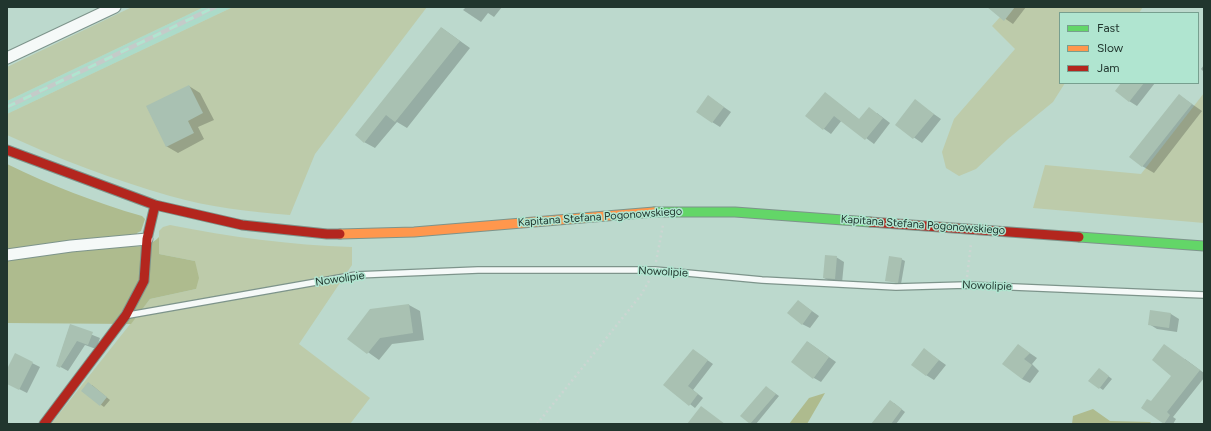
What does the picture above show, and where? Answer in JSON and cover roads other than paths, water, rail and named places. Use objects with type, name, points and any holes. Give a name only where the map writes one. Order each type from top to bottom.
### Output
[{"type":"main road","name":"Kapitana Stefana Pogonowskiego","points":[[7,150],[40,164],[155,205],[242,225],[327,234],[414,232],[666,210],[735,212],[1204,246]]},
{"type":"main road","points":[[44,424],[126,315],[144,281],[147,239],[155,205]]},
{"type":"street","points":[[7,58],[115,7]]},
{"type":"street","points":[[7,255],[71,246],[147,239]]},
{"type":"lane","name":"Nowolipie","points":[[126,315],[356,275],[478,270],[655,270],[762,280],[896,287],[966,285],[1204,295]]},
{"type":"railway","points":[[7,107],[215,7]]}]
